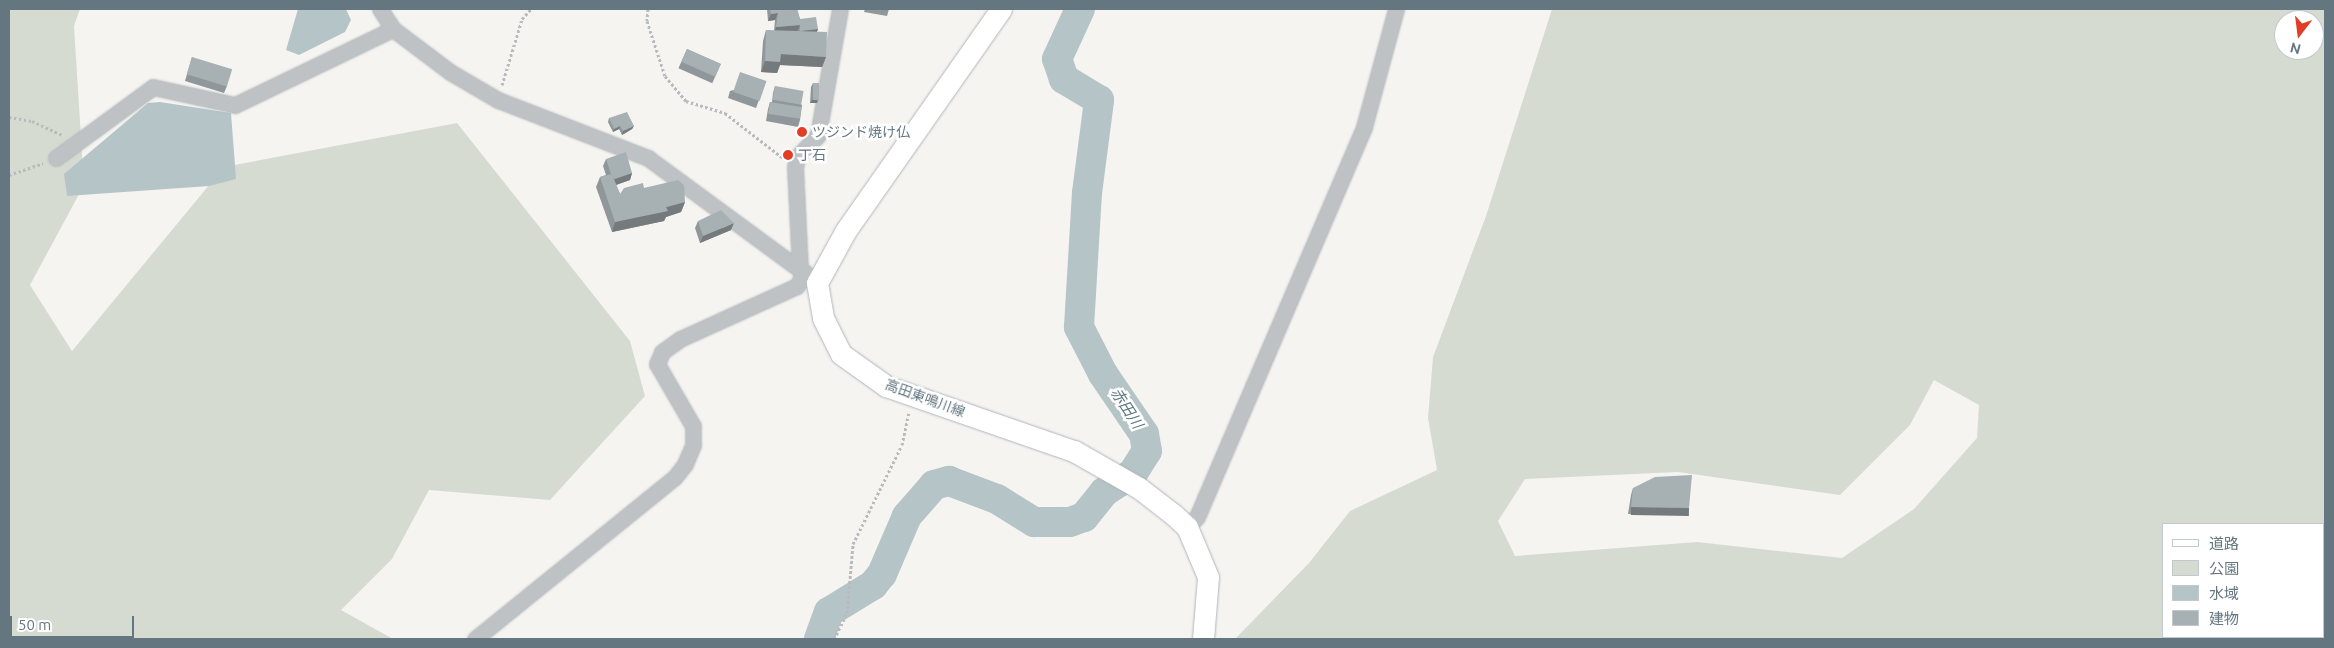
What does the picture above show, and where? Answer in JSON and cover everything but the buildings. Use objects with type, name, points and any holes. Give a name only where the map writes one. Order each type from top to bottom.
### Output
[{"type":"main road","points":[[807,275],[845,232],[1001,9]]},
{"type":"main road","name":"高田東鳴川線","points":[[807,275],[823,318],[841,354],[859,371],[912,397],[1039,436],[1109,470],[1139,488],[1187,527],[1208,577],[1203,639]]},
{"type":"street","points":[[380,9],[393,28],[427,56],[498,100],[648,158],[807,275]]},
{"type":"street","points":[[475,639],[675,477],[685,464],[693,445],[694,426],[658,364],[662,352],[680,339],[798,286],[807,275],[795,168],[798,156],[818,135],[840,9]]},
{"type":"street","points":[[1187,527],[1197,517],[1364,127],[1396,9]]},
{"type":"street","points":[[56,158],[153,87],[235,105],[393,28]]},
{"type":"path","points":[[498,100],[522,19],[531,9]]},
{"type":"path","points":[[648,9],[646,21],[665,76],[686,101],[725,113],[795,168]]},
{"type":"path","points":[[9,118],[32,121],[77,141]]},
{"type":"path","points":[[9,175],[56,158]]},
{"type":"path","points":[[834,639],[847,613],[853,544],[902,445],[912,397]]},
{"type":"green space","points":[[9,9],[80,9],[74,26],[84,185],[30,285],[72,351],[224,167],[457,123],[630,341],[645,396],[550,500],[429,490],[392,559],[341,610],[393,639],[9,639]]},
{"type":"green space","points":[[1552,9],[2325,9],[2325,639],[1235,639],[1309,563],[1350,511],[1437,470],[1428,418],[1433,357],[1486,216]],"holes":[[[1934,380],[1979,405],[1977,438],[1914,509],[1842,558],[1697,542],[1515,556],[1498,521],[1525,479],[1678,472],[1840,495],[1910,425]]]},
{"type":"water","points":[[298,9],[346,9],[351,20],[345,32],[299,55],[286,50]]},
{"type":"water","points":[[160,102],[231,113],[236,179],[209,186],[67,196],[64,174],[148,103]]},
{"type":"waterway","name":"赤田川","points":[[819,639],[829,612],[873,585],[882,574],[907,516],[934,485],[949,481],[997,499],[1034,522],[1070,522],[1084,517],[1104,492],[1133,473],[1147,451],[1144,434],[1103,374],[1079,327],[1087,193],[1099,100],[1064,79],[1057,59],[1080,9]]},
{"type":"place","name":"ツジンド焼け仏","points":[[802,132]]},
{"type":"place","name":"丁石","points":[[788,155]]}]
